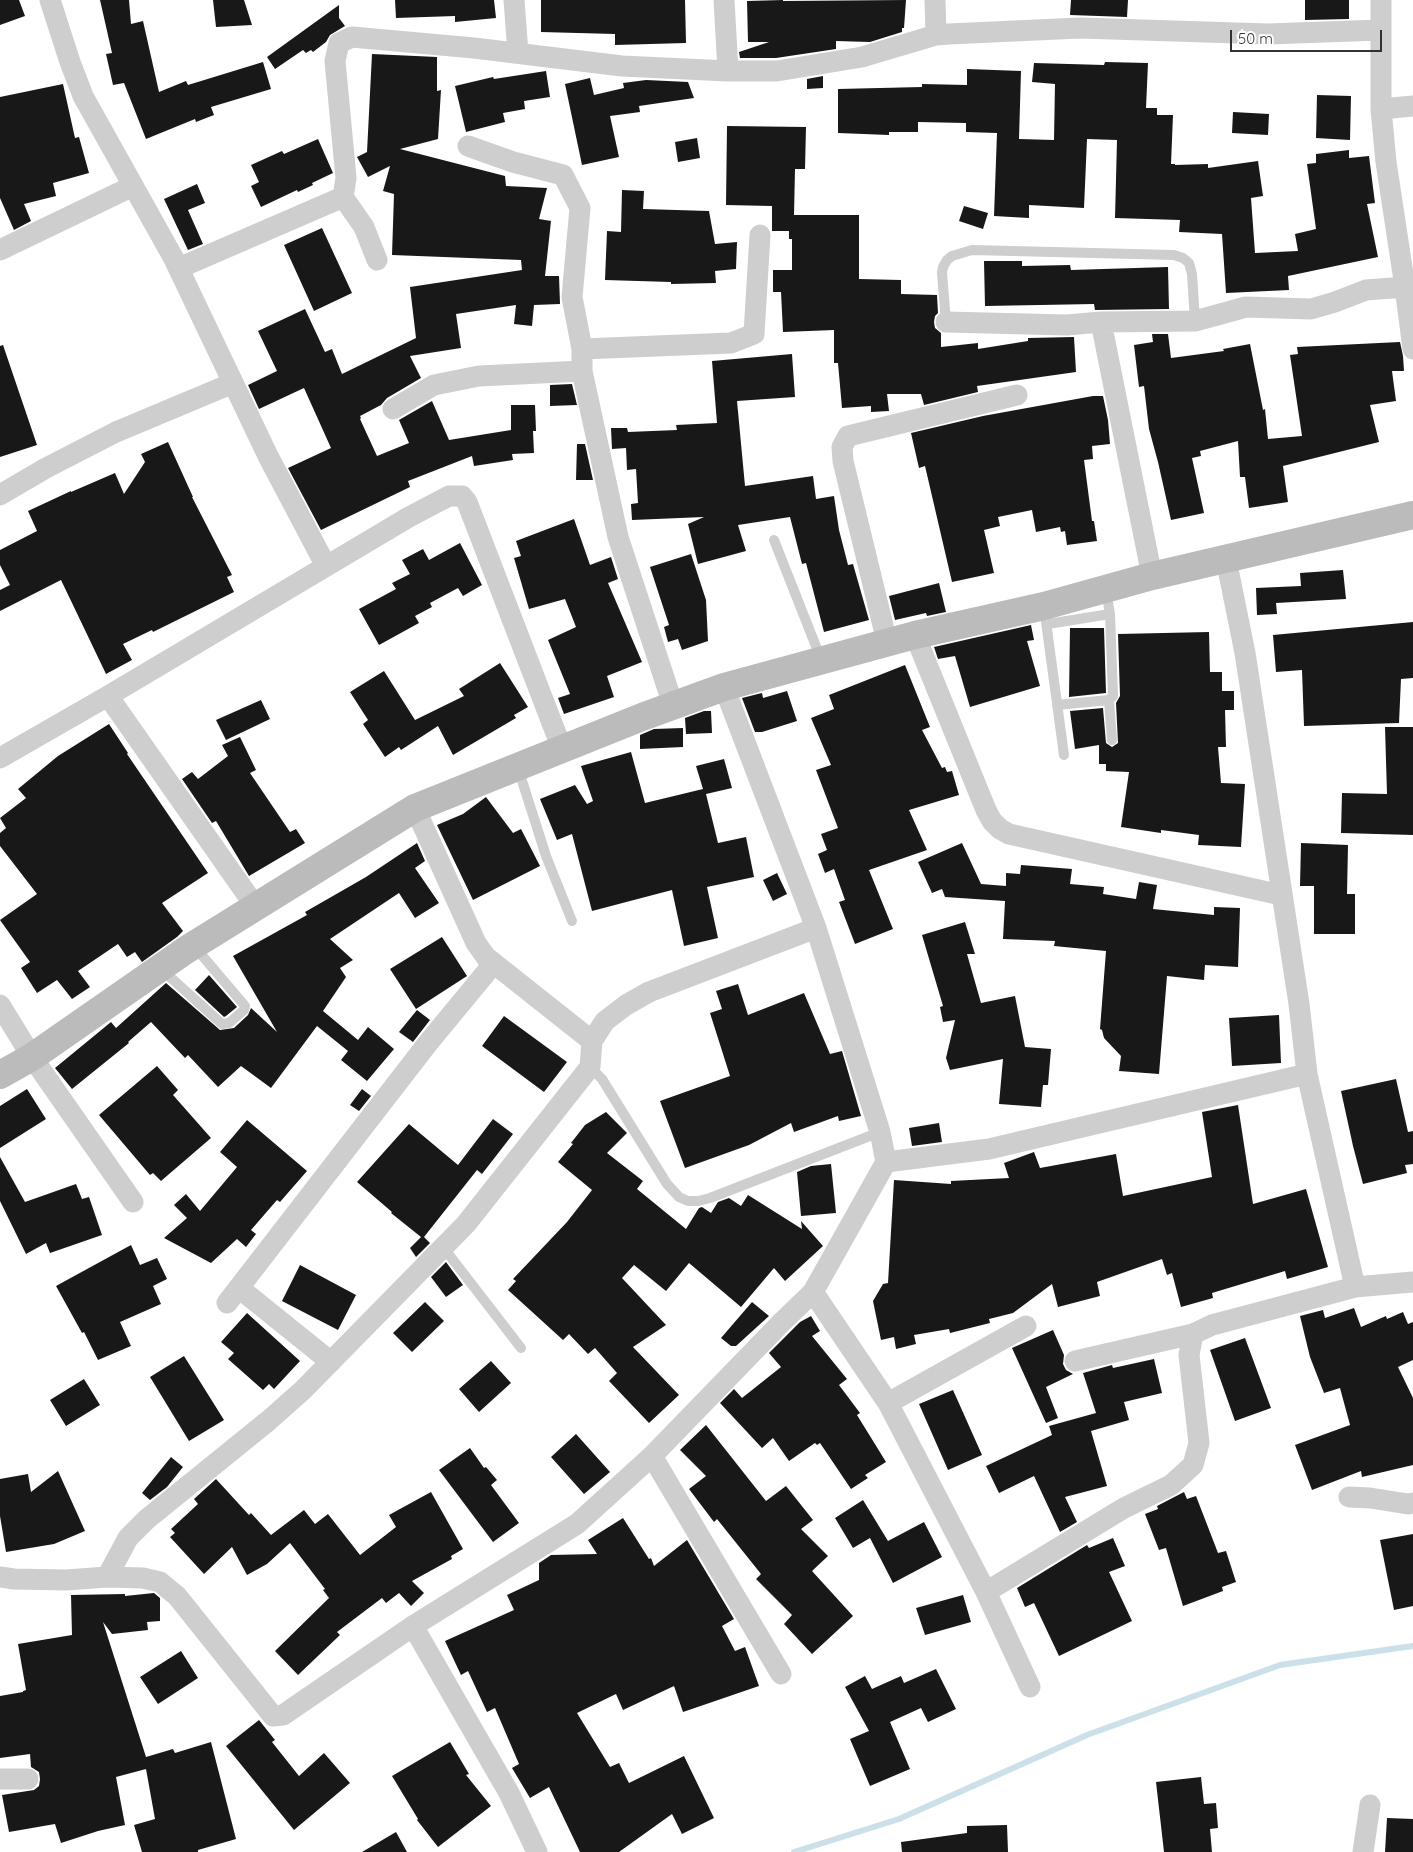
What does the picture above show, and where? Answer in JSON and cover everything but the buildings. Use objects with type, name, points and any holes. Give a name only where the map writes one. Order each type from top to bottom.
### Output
[{"type":"street","points":[[50,0],[83,96],[179,268],[268,456],[326,566]]},
{"type":"street","points":[[514,0],[518,53]]},
{"type":"street","points":[[724,0],[728,71]]},
{"type":"street","points":[[935,0],[936,35]]},
{"type":"street","points":[[1381,0],[1381,109],[1386,162],[1413,349]]},
{"type":"street","points":[[377,260],[364,227],[343,198],[346,178],[334,62],[339,43],[352,37],[518,53],[622,66],[728,71],[777,71],[862,57],[936,35],[1080,28],[1268,34],[1380,30]]},
{"type":"street","points":[[1381,109],[1413,106]]},
{"type":"street","points":[[468,146],[514,162],[563,175],[580,208],[572,297],[582,349],[582,371],[618,537],[672,705]]},
{"type":"street","points":[[0,250],[133,186]]},
{"type":"street","points":[[179,268],[343,198]]},
{"type":"street","points":[[582,349],[731,343],[754,334],[760,235]]},
{"type":"street","points":[[946,322],[1067,325],[1102,322],[1195,321],[1246,307],[1311,308],[1335,302],[1366,290],[1405,287]]},
{"type":"street","points":[[1102,322],[1152,576]]},
{"type":"street","points":[[393,409],[434,385],[452,381],[479,376],[582,371]]},
{"type":"street","points":[[0,495],[46,468],[116,432],[233,383]]},
{"type":"street","points":[[887,642],[843,461],[842,447],[848,436],[1017,395]]},
{"type":"street","points":[[0,758],[409,517],[449,496],[462,496],[467,502],[562,749]]},
{"type":"street","points":[[0,1075],[32,1057],[193,945],[415,808],[672,705],[724,687],[887,642],[915,635],[1046,615],[1106,588],[1413,515]]},
{"type":"street","points":[[1226,559],[1245,653],[1299,1004],[1307,1074],[1354,1287]]},
{"type":"street","points":[[915,635],[986,810],[992,821],[1000,829],[1009,834],[1281,896]]},
{"type":"street","points":[[0,1577],[66,1580],[107,1577],[143,1578],[160,1582],[177,1596],[273,1716],[283,1715],[413,1626],[577,1524],[652,1456],[813,1292],[886,1162],[880,1132],[816,928],[724,687]]},
{"type":"street","points":[[108,696],[255,906]]},
{"type":"street","points":[[415,808],[476,943],[486,957],[592,1041]]},
{"type":"street","points":[[107,1577],[128,1538],[140,1525],[268,1421],[303,1390],[466,1224],[590,1067],[592,1041],[606,1021],[626,1005],[649,992],[816,928]]},
{"type":"street","points":[[331,1362],[233,1296],[428,1043],[494,963]]},
{"type":"street","points":[[0,1005],[32,1057],[133,1202]]},
{"type":"street","points":[[886,1162],[989,1149],[1307,1074]]},
{"type":"street","points":[[1074,1361],[1193,1334],[1212,1325],[1354,1287],[1413,1282]]},
{"type":"street","points":[[813,1292],[888,1403],[986,1592],[1030,1687]]},
{"type":"street","points":[[888,1403],[1026,1326]]},
{"type":"street","points":[[986,1592],[1124,1508],[1170,1486],[1193,1465],[1199,1443],[1189,1354],[1193,1334]]},
{"type":"street","points":[[652,1456],[781,1674]]},
{"type":"street","points":[[1349,1497],[1413,1503]]},
{"type":"street","points":[[413,1626],[509,1793],[537,1852]]},
{"type":"street","points":[[0,1779],[28,1779]]},
{"type":"street","points":[[1363,1852],[1370,1805]]},
{"type":"lane","points":[[946,322],[943,267],[952,256],[972,250],[1174,255],[1183,258],[1189,263],[1192,274],[1195,321]]},
{"type":"lane","points":[[774,540],[821,660]]},
{"type":"lane","points":[[1057,706],[1109,700],[1113,696],[1110,614],[1106,588]]},
{"type":"lane","points":[[1064,755],[1046,615],[1110,614]]},
{"type":"lane","points":[[1109,700],[1112,740]]},
{"type":"lane","points":[[518,767],[546,856],[572,921]]},
{"type":"lane","points":[[160,968],[222,1024],[229,1023],[244,1010],[245,1006],[193,945]]},
{"type":"lane","points":[[590,1067],[602,1079],[668,1184],[679,1197],[688,1201],[710,1198],[880,1132]]},
{"type":"lane","points":[[443,1246],[521,1348]]},
{"type":"waterway","points":[[794,1852],[899,1819],[1087,1735],[1280,1665],[1413,1646]]}]
